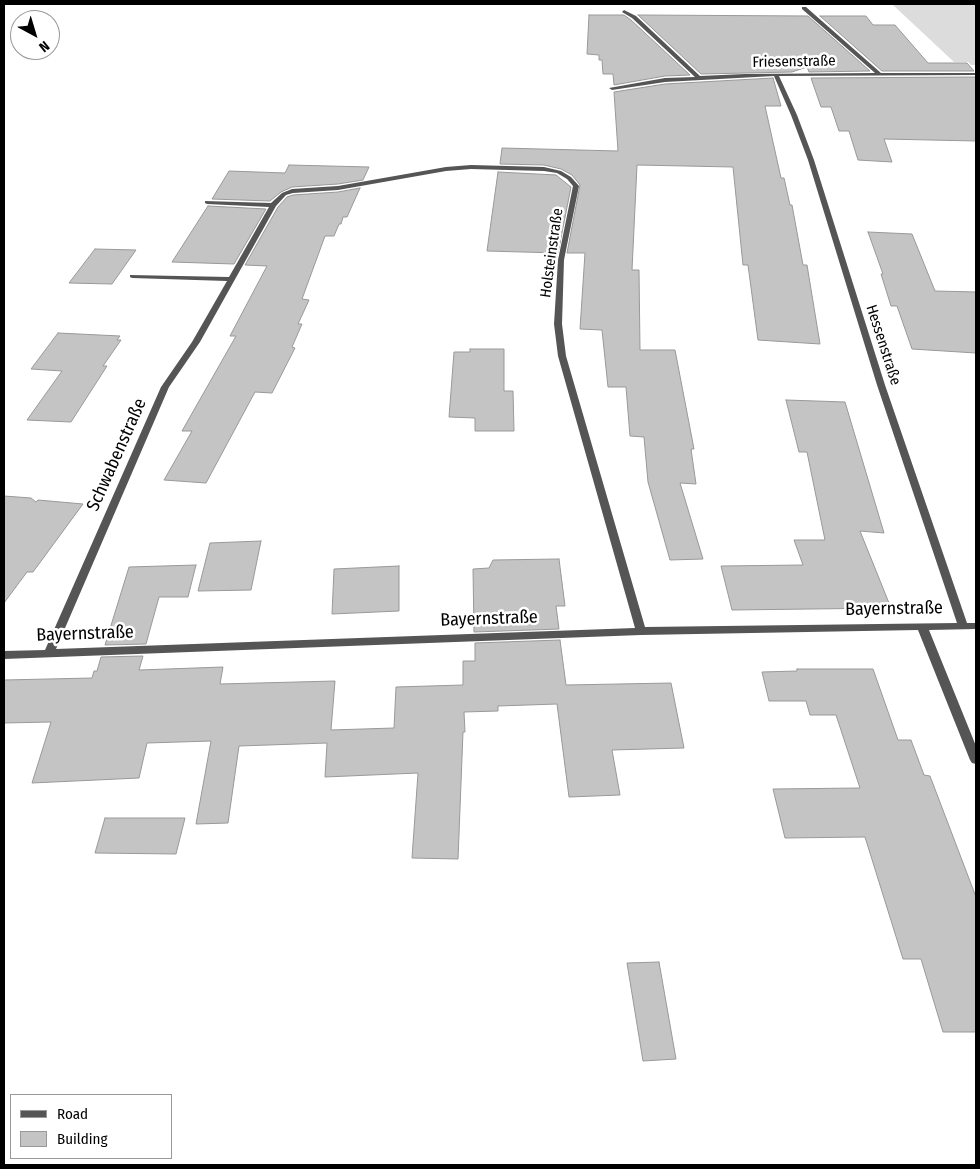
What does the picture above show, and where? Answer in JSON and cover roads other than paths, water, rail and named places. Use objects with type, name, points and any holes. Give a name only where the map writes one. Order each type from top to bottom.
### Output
[{"type":"street","points":[[804,8],[879,74]]},
{"type":"street","points":[[624,11],[634,17],[698,77]]},
{"type":"street","name":"Friesenstraße","points":[[612,88],[698,77],[976,74]]},
{"type":"street","name":"Hessenstraße","points":[[776,75],[811,160],[881,385],[963,625]]},
{"type":"street","name":"Holsteinstraße","points":[[355,185],[446,169],[472,167],[544,169],[559,172],[569,178],[576,186],[561,260],[558,324],[562,356],[641,631]]},
{"type":"street","name":"Schwabenstraße","points":[[49,653],[165,387],[196,342],[273,205],[284,194],[292,191],[355,185]]},
{"type":"street","points":[[207,202],[273,205]]},
{"type":"street","points":[[132,276],[231,279]]},
{"type":"street","name":"Bayernstraße","points":[[4,655],[641,631],[976,626]]},
{"type":"street","points":[[922,627],[976,760]]}]
